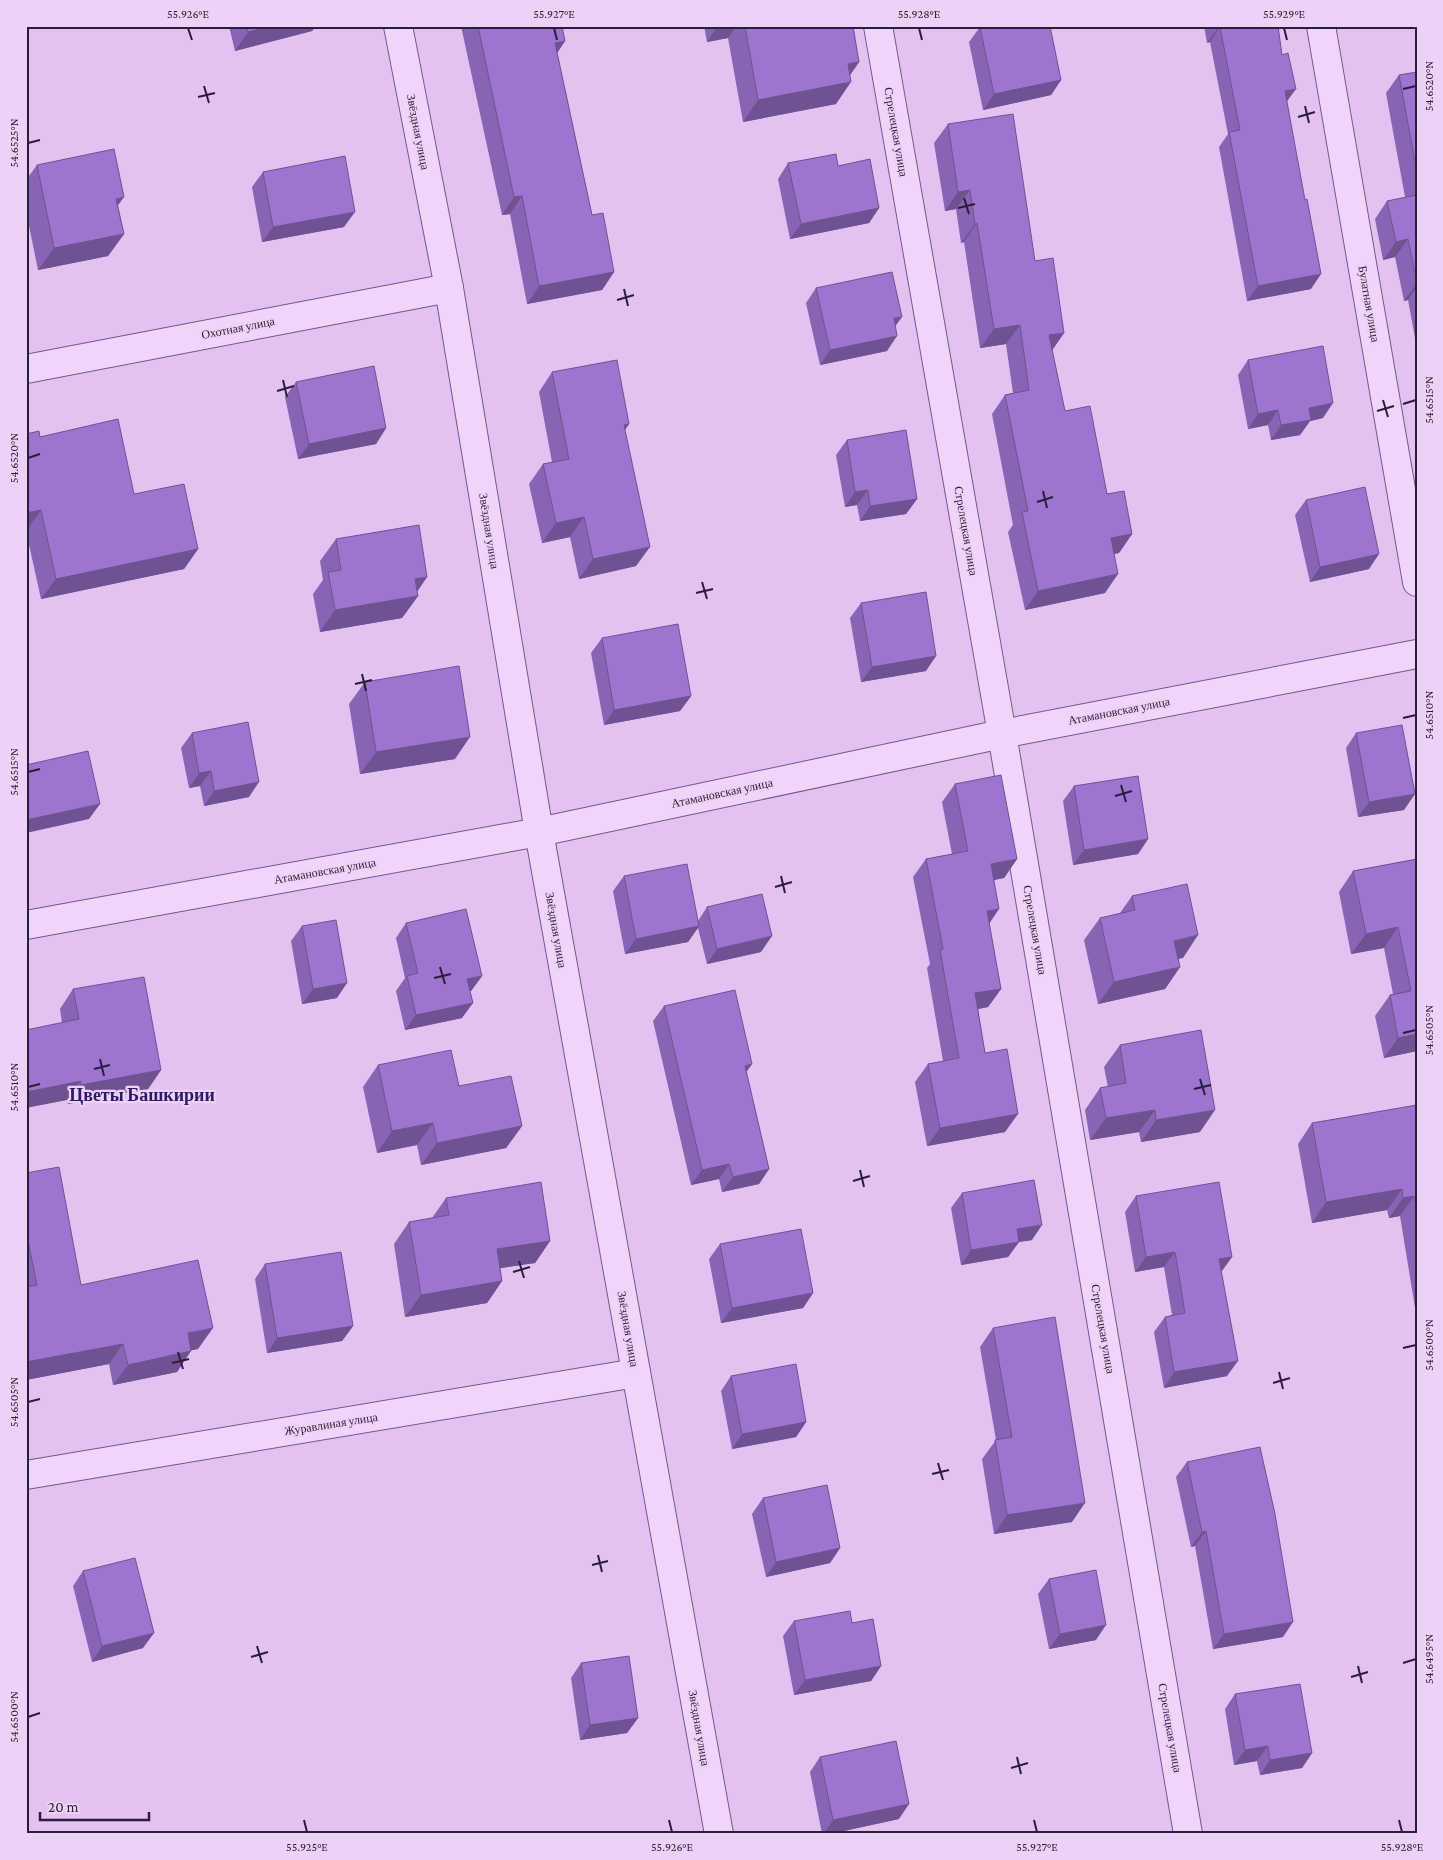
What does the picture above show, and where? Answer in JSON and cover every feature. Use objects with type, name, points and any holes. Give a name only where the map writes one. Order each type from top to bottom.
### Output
[{"type":"street","name":"Звёздная улица","points":[[398,26],[449,288],[539,832],[718,1834]]},
{"type":"street","name":"Стрелецкая улица","points":[[878,26],[1002,734],[1188,1834]]},
{"type":"street","name":"Булатная улица","points":[[1321,26],[1417,582]]},
{"type":"street","name":"Охотная улица","points":[[26,369],[449,288]]},
{"type":"street","name":"Атамановская улица","points":[[26,925],[539,832],[1002,734],[1417,654]]},
{"type":"street","name":"Журавлиная улица","points":[[26,1475],[636,1374]]},
{"type":"building","points":[[247,26],[271,26],[248,32]]},
{"type":"building","points":[[478,26],[562,26],[565,41],[555,43],[592,215],[603,213],[614,272],[539,286],[522,196],[514,197]]},
{"type":"building","points":[[745,26],[853,26],[859,62],[848,64],[851,82],[758,100]]},
{"type":"building","points":[[1050,26],[1061,80],[994,94],[980,27]]},
{"type":"building","points":[[1217,26],[1278,26],[1282,55],[1288,53],[1296,89],[1285,91],[1321,274],[1258,286],[1229,132],[1240,130],[1220,27],[1218,28]]},
{"type":"building","points":[[1417,72],[1417,172],[1399,75]]},
{"type":"building","points":[[1013,114],[1035,261],[1053,258],[1064,333],[1049,335],[1065,411],[1090,406],[1107,494],[1124,491],[1132,534],[1111,538],[1118,574],[1038,591],[1022,512],[1028,511],[1005,395],[1029,390],[1020,325],[994,329],[970,190],[958,192],[948,124]]},
{"type":"building","points":[[114,149],[124,197],[116,199],[124,234],[54,248],[37,165]]},
{"type":"building","points":[[836,154],[838,166],[870,159],[879,208],[801,224],[788,163]]},
{"type":"building","points":[[345,156],[355,212],[273,227],[263,172]]},
{"type":"building","points":[[1417,195],[1417,282],[1408,239],[1396,242],[1387,201]]},
{"type":"building","points":[[892,272],[902,317],[894,318],[897,336],[830,350],[816,288]]},
{"type":"building","points":[[1323,346],[1333,403],[1309,408],[1311,420],[1281,425],[1278,410],[1258,414],[1248,360]]},
{"type":"building","points":[[617,360],[629,424],[624,425],[650,547],[593,559],[584,517],[556,523],[543,464],[569,459],[552,372]]},
{"type":"building","points":[[374,366],[386,428],[309,444],[296,382]]},
{"type":"building","points":[[118,419],[134,494],[184,484],[198,549],[56,579],[41,510],[26,513],[26,434],[39,431],[40,437]]},
{"type":"building","points":[[906,430],[917,499],[870,506],[868,490],[855,492],[847,440]]},
{"type":"building","points":[[1365,487],[1379,554],[1320,567],[1306,500]]},
{"type":"building","points":[[419,525],[427,577],[415,579],[418,596],[335,610],[328,572],[341,570],[336,539]]},
{"type":"building","points":[[926,592],[936,656],[872,667],[861,603]]},
{"type":"building","points":[[678,624],[691,696],[614,710],[602,638]]},
{"type":"building","points":[[459,666],[470,737],[376,752],[365,682]]},
{"type":"building","points":[[248,722],[259,782],[214,791],[211,771],[199,773],[192,733]]},
{"type":"building","points":[[1402,725],[1415,794],[1369,802],[1356,733]]},
{"type":"building","points":[[88,751],[100,804],[26,820],[26,765]]},
{"type":"building","points":[[1001,775],[1017,859],[991,864],[999,909],[987,911],[1001,989],[975,993],[985,1053],[1007,1049],[1018,1114],[940,1128],[928,1064],[959,1058],[940,950],[943,949],[926,859],[968,851],[955,784]]},
{"type":"building","points":[[1138,776],[1148,839],[1084,850],[1074,786]]},
{"type":"building","points":[[1417,859],[1417,1034],[1398,1038],[1390,995],[1411,991],[1398,927],[1366,934],[1353,871]]},
{"type":"building","points":[[687,864],[699,926],[636,939],[624,876]]},
{"type":"building","points":[[1187,884],[1198,935],[1174,941],[1180,967],[1114,982],[1100,918],[1135,910],[1132,896]]},
{"type":"building","points":[[762,894],[772,936],[717,949],[707,907]]},
{"type":"building","points":[[466,909],[482,976],[467,979],[473,1003],[416,1015],[407,976],[418,973],[406,923]]},
{"type":"building","points":[[336,920],[347,983],[313,989],[302,926]]},
{"type":"building","points":[[144,977],[161,1070],[81,1085],[81,1081],[26,1092],[26,1030],[79,1019],[73,989]]},
{"type":"building","points":[[735,990],[752,1064],[745,1066],[769,1169],[733,1177],[729,1164],[702,1170],[664,1006]]},
{"type":"building","points":[[1201,1030],[1215,1110],[1156,1120],[1155,1110],[1106,1118],[1100,1088],[1126,1083],[1120,1045]]},
{"type":"building","points":[[451,1050],[459,1086],[511,1076],[522,1126],[437,1143],[433,1123],[392,1131],[378,1065]]},
{"type":"building","points":[[1417,1105],[1417,1210],[1414,1196],[1403,1198],[1402,1189],[1326,1202],[1312,1123]]},
{"type":"building","points":[[59,1167],[81,1285],[198,1260],[213,1328],[188,1333],[191,1351],[128,1365],[123,1344],[26,1362],[26,1287],[37,1285],[26,1231],[26,1173]]},
{"type":"building","points":[[1034,1180],[1042,1225],[1017,1229],[1019,1242],[971,1250],[962,1193]]},
{"type":"building","points":[[541,1182],[550,1241],[497,1249],[502,1281],[421,1295],[409,1222],[449,1215],[446,1198]]},
{"type":"building","points":[[1219,1182],[1232,1257],[1219,1259],[1238,1361],[1174,1372],[1165,1317],[1185,1313],[1175,1252],[1146,1257],[1136,1196]]},
{"type":"building","points":[[801,1229],[813,1293],[732,1308],[720,1244]]},
{"type":"building","points":[[341,1252],[353,1326],[277,1338],[265,1264]]},
{"type":"building","points":[[1055,1317],[1085,1503],[1007,1515],[995,1440],[1012,1437],[993,1328]]},
{"type":"building","points":[[796,1364],[806,1422],[742,1434],[731,1376]]},
{"type":"building","points":[[1260,1447],[1275,1514],[1293,1622],[1224,1634],[1206,1531],[1202,1532],[1187,1462]]},
{"type":"building","points":[[827,1485],[840,1548],[776,1562],[763,1498]]},
{"type":"building","points":[[135,1558],[154,1633],[102,1646],[83,1571]]},
{"type":"building","points":[[1096,1570],[1106,1625],[1060,1634],[1049,1579]]},
{"type":"building","points":[[850,1611],[852,1623],[873,1619],[881,1666],[805,1680],[794,1621]]},
{"type":"building","points":[[629,1656],[638,1718],[590,1725],[581,1663]]},
{"type":"building","points":[[1300,1684],[1312,1753],[1270,1760],[1268,1746],[1245,1750],[1235,1694]]},
{"type":"building","points":[[896,1741],[909,1804],[833,1820],[820,1757]]},
{"type":"district","name":"Цветы Башкирии","points":[[142,1095]]}]
